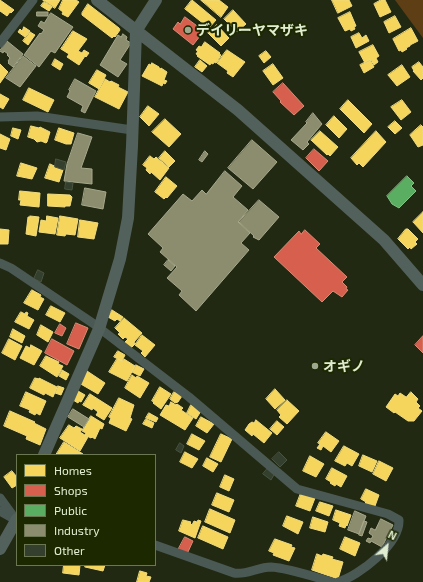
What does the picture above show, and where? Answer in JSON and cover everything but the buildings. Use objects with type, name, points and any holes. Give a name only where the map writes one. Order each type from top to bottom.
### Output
[{"type":"street","points":[[0,43],[33,0]]},
{"type":"street","points":[[97,0],[238,110],[384,240],[423,285]]},
{"type":"street","points":[[44,454],[99,329],[120,259],[128,218],[136,31],[156,0]]},
{"type":"street","points":[[0,117],[37,116],[132,130]]},
{"type":"street","points":[[0,263],[12,268],[94,324],[189,397],[297,489],[388,514],[399,520],[399,528],[382,552],[346,580],[338,582]]},
{"type":"street","points":[[0,498],[16,519]]},
{"type":"street","points":[[0,511],[16,519]]},
{"type":"street","points":[[0,549],[16,522]]},
{"type":"street","points":[[156,545],[234,573],[242,574],[270,567],[284,569],[332,582]]},
{"type":"shaded area","points":[[395,0],[423,0],[423,38]]},
{"type":"place","name":"デイリーヤマザキ","points":[[188,30]]},
{"type":"place","name":"オギノ","points":[[315,366]]}]
